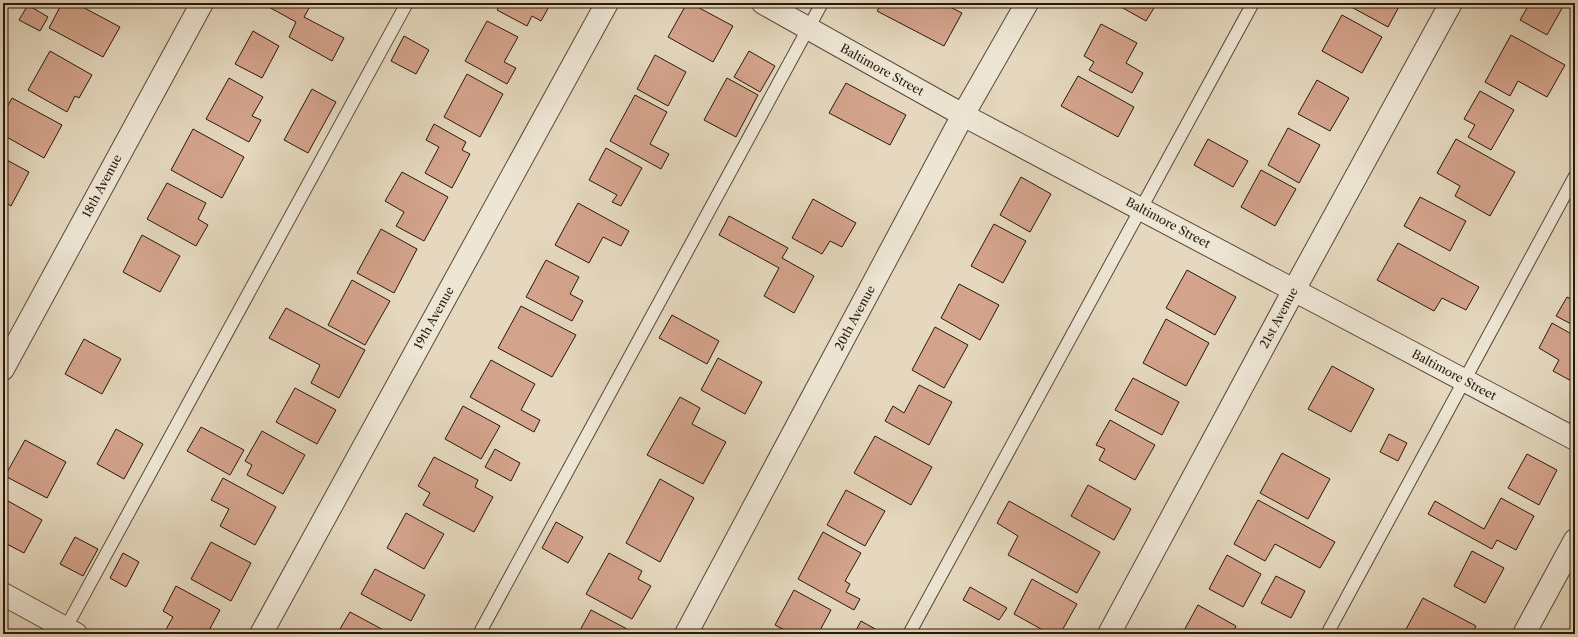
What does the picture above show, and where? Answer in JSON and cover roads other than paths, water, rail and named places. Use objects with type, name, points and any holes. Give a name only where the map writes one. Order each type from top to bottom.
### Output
[{"type":"street","name":"18th Avenue","points":[[3,369],[202,3]]},
{"type":"street","name":"19th Avenue","points":[[261,634],[607,3]]},
{"type":"street","name":"Baltimore Street","points":[[763,3],[963,115],[1575,439]]},
{"type":"street","name":"20th Avenue","points":[[686,634],[963,115],[1027,3]]},
{"type":"street","name":"21st Avenue","points":[[1109,634],[1294,290],[1451,3]]},
{"type":"street","points":[[1524,634],[1575,540]]},
{"type":"street","points":[[3,594],[68,632]]},
{"type":"lane","points":[[68,632],[407,3]]},
{"type":"lane","points":[[479,634],[822,3]]},
{"type":"lane","points":[[909,634],[1142,210],[1253,3]]},
{"type":"lane","points":[[1327,634],[1575,176]]}]
